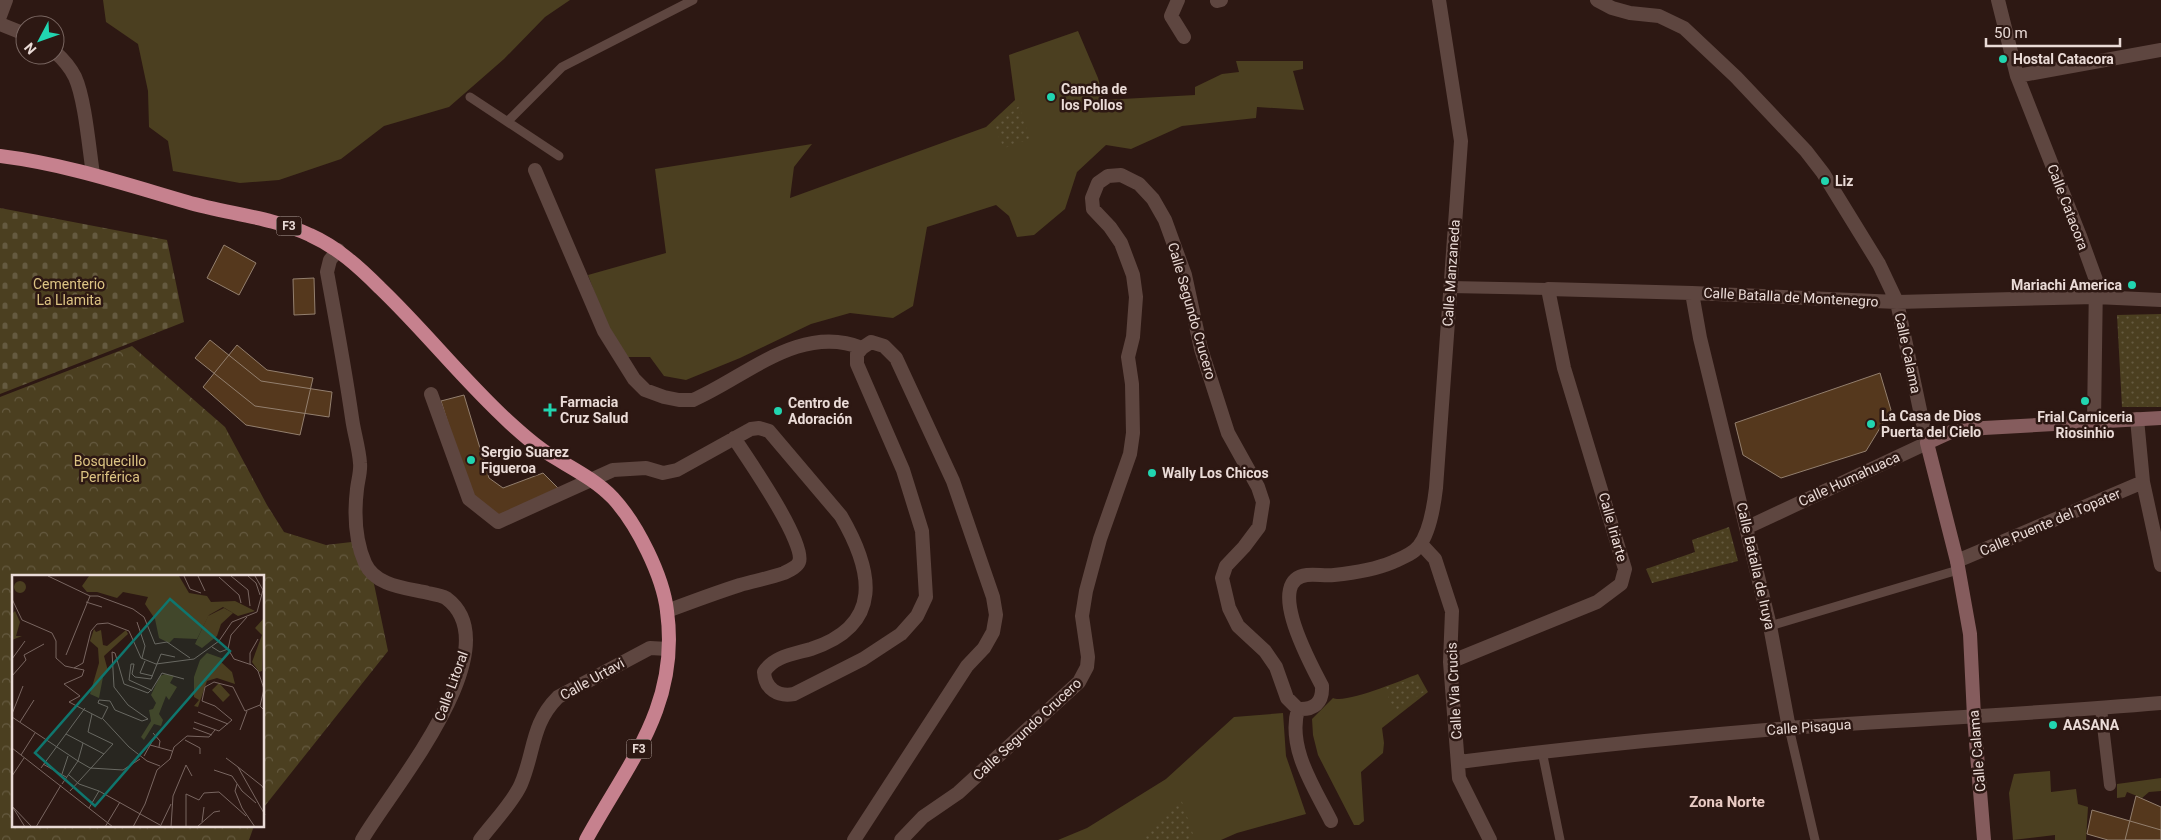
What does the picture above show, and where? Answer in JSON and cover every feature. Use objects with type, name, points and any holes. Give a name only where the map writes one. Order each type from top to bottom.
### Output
[{"type":"highway","name":"F3","points":[[0,156],[29,159],[93,174],[188,202],[284,224],[311,235],[338,250],[397,304],[516,428],[541,449],[591,480],[612,498],[649,552],[667,611],[668,649],[663,690],[656,716],[640,748],[586,840]]},
{"type":"main road","name":"Calle Humahuaca","points":[[1927,443],[1951,432],[2161,418]]},
{"type":"main road","name":"Calle Calama","points":[[1927,443],[1958,566],[1970,634],[1974,717],[1984,840]]},
{"type":"street","points":[[0,16],[6,0]]},
{"type":"street","points":[[1178,0],[1172,16],[1184,37]]},
{"type":"street","name":"Calle Manzaneda","points":[[1421,544],[1433,511],[1436,488],[1461,140],[1438,0]]},
{"type":"street","name":"Calle Calama","points":[[1597,0],[1612,8],[1630,13],[1659,16],[1684,28],[1736,77],[1806,151],[1823,173],[1878,264],[1897,302],[1927,443]]},
{"type":"street","name":"Calle Catacora","points":[[1998,0],[2017,76],[2096,280],[2094,421]]},
{"type":"street","points":[[0,24],[15,30]]},
{"type":"street","points":[[2017,76],[2161,50]]},
{"type":"street","points":[[65,62],[75,77],[81,99],[93,174]]},
{"type":"street","points":[[534,170],[604,331],[634,379],[646,390],[679,400],[693,400],[784,350],[815,342],[845,341],[862,348]]},
{"type":"street","name":"Calle Segundo Crucero","points":[[901,840],[923,817],[958,793],[1079,682],[1087,667],[1088,657],[1082,616],[1086,591],[1100,539],[1130,454],[1133,433],[1132,384],[1128,357],[1133,337],[1136,297],[1133,275],[1121,243],[1096,212],[1092,202],[1096,186],[1108,176],[1121,175],[1139,184],[1153,198],[1166,220],[1185,275],[1201,349],[1228,433],[1259,490],[1263,502],[1259,527],[1226,566],[1222,578],[1228,608],[1238,626],[1265,651],[1276,667],[1287,698],[1298,709]]},
{"type":"street","name":"Calle Litoral","points":[[338,250],[330,260],[327,272],[360,463],[355,516],[357,538],[366,564],[374,575],[386,582],[444,597],[458,610],[464,624],[466,642],[457,678],[440,720],[412,767],[362,840]]},
{"type":"street","name":"Calle Batalla de Montenegro","points":[[1450,287],[1692,293],[1897,302],[2095,297],[2161,300]]},
{"type":"street","name":"Calle Iriarte","points":[[1450,662],[1597,602],[1621,584],[1625,569],[1564,368],[1548,289]]},
{"type":"street","name":"Calle Batalla de Iruya","points":[[1692,293],[1700,338],[1748,527],[1770,626],[1789,728]]},
{"type":"street","points":[[431,394],[469,499],[498,522],[613,470],[646,468],[663,473],[677,470],[734,438],[759,428],[769,431],[842,516],[850,530],[865,574],[865,603],[862,612],[854,621],[826,643],[781,658],[773,662],[764,672],[767,684],[776,693],[781,695],[794,694],[863,659],[901,634],[917,616],[926,597],[922,531],[903,470],[857,364],[857,354],[871,342],[884,346],[896,358],[953,481],[987,577],[996,615],[993,632],[984,648],[967,666],[954,684],[854,840]]},
{"type":"street","points":[[2136,419],[2143,482],[2161,565]]},
{"type":"street","points":[[667,611],[715,593],[782,574],[796,566],[800,561],[801,554],[792,531],[760,475],[734,438]]},
{"type":"street","name":"Calle Humahuaca","points":[[1748,527],[1927,443]]},
{"type":"street","name":"Calle Puente del Topater","points":[[1958,566],[2143,482]]},
{"type":"street","points":[[1331,821],[1306,771],[1298,750],[1295,719],[1298,709],[1314,707],[1322,696],[1322,686],[1300,640],[1288,600],[1294,583],[1305,575],[1333,575],[1375,569],[1401,559],[1421,544]]},
{"type":"street","name":"Calle Via Crucis","points":[[1421,544],[1435,559],[1452,611],[1450,662],[1459,778],[1490,840]]},
{"type":"street","name":"Calle Urtavi","points":[[480,840],[521,785],[540,721],[548,707],[558,697],[650,648],[668,649]]},
{"type":"street","name":"Calle Pisagua","points":[[1458,762],[1542,751],[1789,728],[2161,703]]},
{"type":"street","points":[[2101,708],[2110,785]]},
{"type":"lane","points":[[508,120],[562,67],[693,0]]},
{"type":"lane","points":[[470,97],[508,120],[559,156]]},
{"type":"lane","name":"Calle Puente del Topater","points":[[1770,626],[1958,566]]},
{"type":"lane","name":"Calle Batalla de Iruya","points":[[1789,728],[1815,840]]},
{"type":"lane","points":[[1542,751],[1560,840]]},
{"type":"green space","points":[[103,0],[570,0],[545,17],[504,59],[449,107],[384,126],[341,159],[279,180],[240,183],[173,171],[168,141],[149,127],[148,91],[138,44],[106,22]]},
{"type":"green space","points":[[1078,31],[1098,78],[1104,100],[1195,95],[1195,87],[1222,74],[1239,72],[1236,61],[1303,61],[1303,69],[1293,71],[1304,110],[1257,107],[1256,118],[1182,126],[1131,149],[1106,145],[1077,172],[1065,209],[1034,235],[1017,237],[1009,216],[996,205],[927,227],[913,306],[893,318],[850,313],[811,324],[740,358],[686,380],[664,376],[650,357],[626,357],[604,318],[588,275],[666,253],[655,169],[812,144],[794,167],[790,198],[986,127],[1015,100],[1009,55]]},
{"type":"green space","points":[[1019,106],[1030,139],[1004,148],[994,127]]},
{"type":"green space","name":"Cementerio La Llamita","points":[[0,208],[167,240],[184,322],[0,394]]},
{"type":"green space","points":[[2161,314],[2161,407],[2122,407],[2117,315]]},
{"type":"green space","name":"Bosquecillo Periférica","points":[[132,346],[225,427],[267,505],[284,532],[326,545],[360,541],[374,584],[388,651],[265,806],[265,575],[12,575],[12,828],[253,828],[249,840],[0,840],[0,397]]},
{"type":"green space","points":[[1729,527],[1738,561],[1652,583],[1646,569],[1695,552],[1692,540]]},
{"type":"green space","points":[[1418,674],[1428,692],[1382,728],[1383,753],[1361,772],[1364,821],[1359,825],[1354,825],[1318,755],[1313,735],[1312,719],[1333,698],[1350,698],[1361,695]]},
{"type":"green space","points":[[1416,678],[1424,692],[1395,711],[1384,688]]},
{"type":"green space","points":[[1283,713],[1286,756],[1306,814],[1237,833],[1221,840],[1058,840],[1087,828],[1166,779],[1234,717]]},
{"type":"green space","points":[[2050,771],[2051,792],[2076,789],[2078,804],[2088,807],[2086,840],[2055,840],[2055,835],[2013,840],[2009,793],[2014,774]]},
{"type":"green space","points":[[2161,778],[2161,791],[2149,792],[2142,798],[2127,792],[2125,797],[2117,798],[2117,784]]},
{"type":"green space","points":[[1181,799],[1195,840],[1138,840],[1140,838]]},
{"type":"building","points":[[224,245],[256,263],[239,295],[207,278]]},
{"type":"building","points":[[314,278],[315,314],[294,315],[293,279]]},
{"type":"building","points":[[210,340],[261,381],[332,392],[329,417],[255,406],[195,358]]},
{"type":"building","points":[[237,345],[267,370],[313,378],[300,435],[246,425],[203,387]]},
{"type":"building","points":[[1880,373],[1891,410],[1866,451],[1781,478],[1743,455],[1735,423]]},
{"type":"building","name":"Sergio Suarez Figueroa","points":[[464,395],[489,478],[503,488],[543,473],[559,489],[500,518],[469,492],[441,401]]},
{"type":"building","points":[[2136,796],[2161,807],[2161,840],[2125,840]]},
{"type":"building","points":[[2092,810],[2161,830],[2161,840],[2108,840],[2087,834]]},
{"type":"place","name":"Hostal Catacora","points":[[2003,59]]},
{"type":"place","name":"Cancha de los Pollos","points":[[1051,97]]},
{"type":"place","name":"Liz","points":[[1825,181]]},
{"type":"place","name":"Mariachi America","points":[[2132,285]]},
{"type":"place","name":"Frial Carniceria Riosinhio","points":[[2085,401]]},
{"type":"place","name":"Farmacia Cruz Salud","points":[[550,410]]},
{"type":"place","name":"Centro de Adoración","points":[[778,411]]},
{"type":"place","name":"La Casa de Dios Puerta del Cielo","points":[[1871,424]]},
{"type":"place","name":"Sergio Suarez Figueroa","points":[[471,460]]},
{"type":"place","name":"Wally Los Chicos","points":[[1152,473]]},
{"type":"place","name":"AASANA","points":[[2053,725]]},
{"type":"district","name":"Zona Norte","points":[[1727,802]]}]
